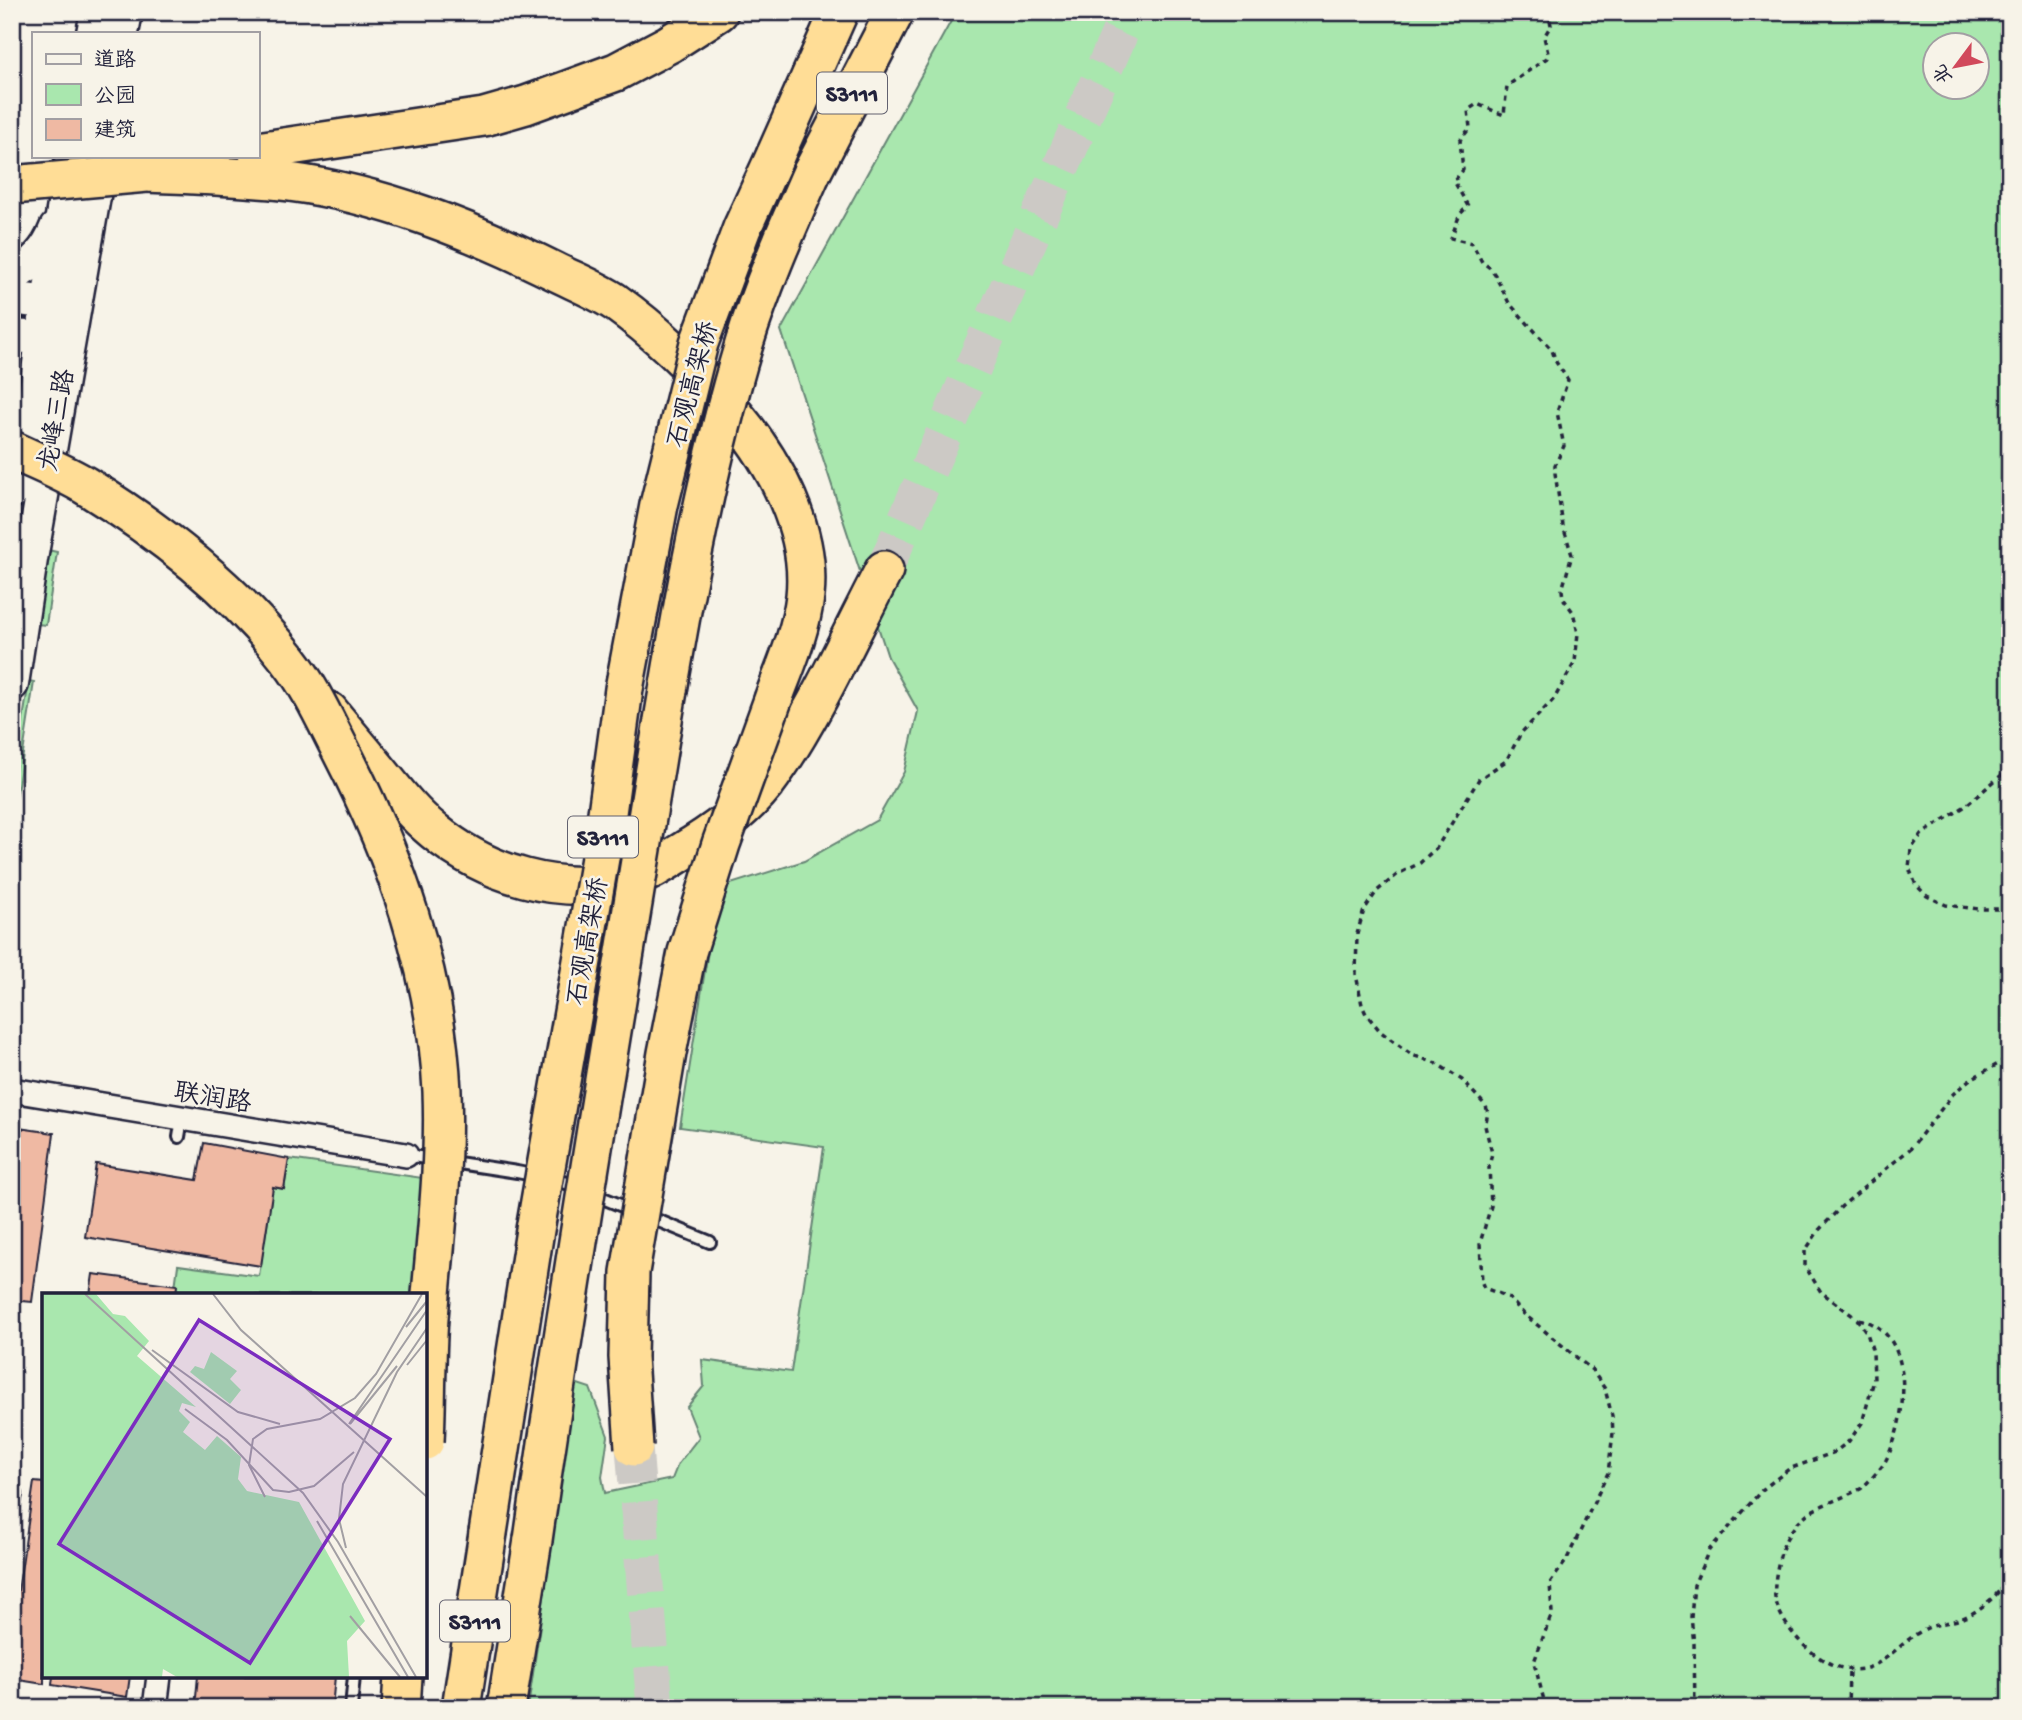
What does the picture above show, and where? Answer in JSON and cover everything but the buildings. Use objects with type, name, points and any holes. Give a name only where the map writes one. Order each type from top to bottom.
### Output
[{"type":"highway","points":[[259,151],[484,117],[526,106],[616,72],[669,44],[719,12]]},
{"type":"highway","name":"石观高架桥","points":[[461,1708],[535,1230],[604,835],[624,689],[659,505],[699,343],[742,228],[839,12]]},
{"type":"highway","name":"石观高架桥","points":[[506,1708],[572,1272],[651,793],[712,461],[745,342],[785,232],[811,174],[895,12]]},
{"type":"highway","points":[[12,185],[147,173],[223,158]]},
{"type":"highway","points":[[147,173],[290,182],[340,192],[435,219],[480,236],[612,300],[659,335],[707,382],[754,438],[785,493],[804,547],[805,596],[794,642],[720,844],[687,952],[667,1052],[630,1272],[628,1357],[634,1447]]},
{"type":"highway","points":[[20,438],[154,532],[193,563],[250,616],[289,660],[404,803],[434,831],[470,856],[513,876],[552,884],[592,886],[630,880],[659,866],[709,835],[743,808],[771,776],[827,679],[884,570]]},
{"type":"highway","points":[[310,689],[365,797],[396,870],[418,941],[433,1005],[442,1091],[442,1160],[429,1320],[427,1381]]},
{"type":"highway","points":[[401,1708],[403,1678]]},
{"type":"main road","points":[[93,32],[97,12]]},
{"type":"main road","points":[[122,32],[126,12]]},
{"type":"main road","name":"龙峰三路","points":[[12,492],[20,438],[34,399],[27,337],[48,303],[72,158]]},
{"type":"main road","name":"龙峰三路","points":[[12,684],[101,158]]},
{"type":"main road","points":[[12,276],[31,265],[49,245],[63,211]]},
{"type":"main road","points":[[12,298],[48,303],[72,323]]},
{"type":"main road","points":[[27,337],[72,323]]},
{"type":"main road","points":[[12,374],[21,388],[20,438]]},
{"type":"street","name":"联润路","points":[[12,1090],[180,1128],[406,1155]]},
{"type":"street","points":[[155,1708],[159,1678]]},
{"type":"lane","points":[[406,1155],[517,1171],[559,1180],[710,1242]]},
{"type":"lane","points":[[12,1512],[16,1494]]},
{"type":"lane","points":[[351,1708],[354,1678]]},
{"type":"path","points":[[1546,1708],[1535,1669],[1535,1653],[1552,1613],[1550,1583],[1566,1561],[1608,1473],[1613,1433],[1609,1401],[1605,1389],[1592,1370],[1575,1353],[1524,1314],[1508,1297],[1484,1288],[1480,1243],[1491,1206],[1489,1167],[1492,1153],[1485,1126],[1488,1114],[1486,1106],[1462,1080],[1436,1063],[1412,1055],[1373,1023],[1362,1005],[1356,958],[1360,921],[1372,898],[1387,882],[1420,863],[1437,847],[1479,779],[1506,761],[1521,733],[1554,699],[1575,662],[1578,633],[1573,612],[1563,598],[1572,555],[1563,526],[1555,473],[1555,465],[1564,446],[1557,412],[1568,380],[1556,362],[1552,350],[1509,303],[1495,275],[1482,262],[1472,243],[1451,238],[1460,214],[1468,206],[1454,181],[1463,170],[1460,140],[1470,128],[1468,110],[1477,104],[1504,115],[1507,86],[1547,58],[1544,37],[1550,28],[1548,12]]},
{"type":"path","points":[[1962,12],[1979,18],[1999,12]]},
{"type":"path","points":[[2010,768],[1964,807],[1922,834],[1911,849],[1909,868],[1916,886],[1927,896],[1946,905],[2010,909]]},
{"type":"path","points":[[1695,1708],[1691,1617],[1694,1586],[1709,1550],[1762,1490],[1789,1469],[1835,1452],[1849,1441],[1862,1423],[1874,1380],[1872,1352],[1867,1333],[1857,1319],[1821,1293],[1805,1266],[1805,1251],[1819,1230],[1842,1206],[1911,1148],[1953,1094],[1969,1080],[2000,1063],[2010,1054]]},
{"type":"path","points":[[1857,1319],[1870,1322],[1883,1330],[1893,1343],[1904,1390],[1898,1429],[1885,1462],[1863,1487],[1801,1517],[1785,1539],[1777,1572],[1775,1597],[1785,1622],[1806,1647],[1825,1662],[1849,1670],[1864,1669],[1877,1664],[1903,1642],[1928,1628],[1965,1618],[1979,1609],[2010,1580]]},
{"type":"path","points":[[1848,1708],[1849,1670]]},
{"type":"green space","points":[[956,12],[2010,12],[2010,1708],[528,1708],[575,1383],[590,1388],[608,1436],[602,1477],[605,1493],[672,1479],[678,1464],[699,1437],[687,1407],[704,1386],[702,1360],[791,1372],[824,1147],[680,1127],[718,888],[804,861],[877,820],[904,772],[918,711],[888,657],[781,330]]},
{"type":"green space","points":[[48,550],[57,552],[46,625],[37,624]]},
{"type":"green space","points":[[29,681],[34,682],[12,825],[12,790]]},
{"type":"green space","points":[[289,1159],[423,1178],[414,1293],[174,1293],[178,1265],[259,1276],[273,1187],[284,1189]]},
{"type":"tunnel","points":[[884,570],[1129,12]]},
{"type":"tunnel","points":[[634,1447],[655,1708]]}]
